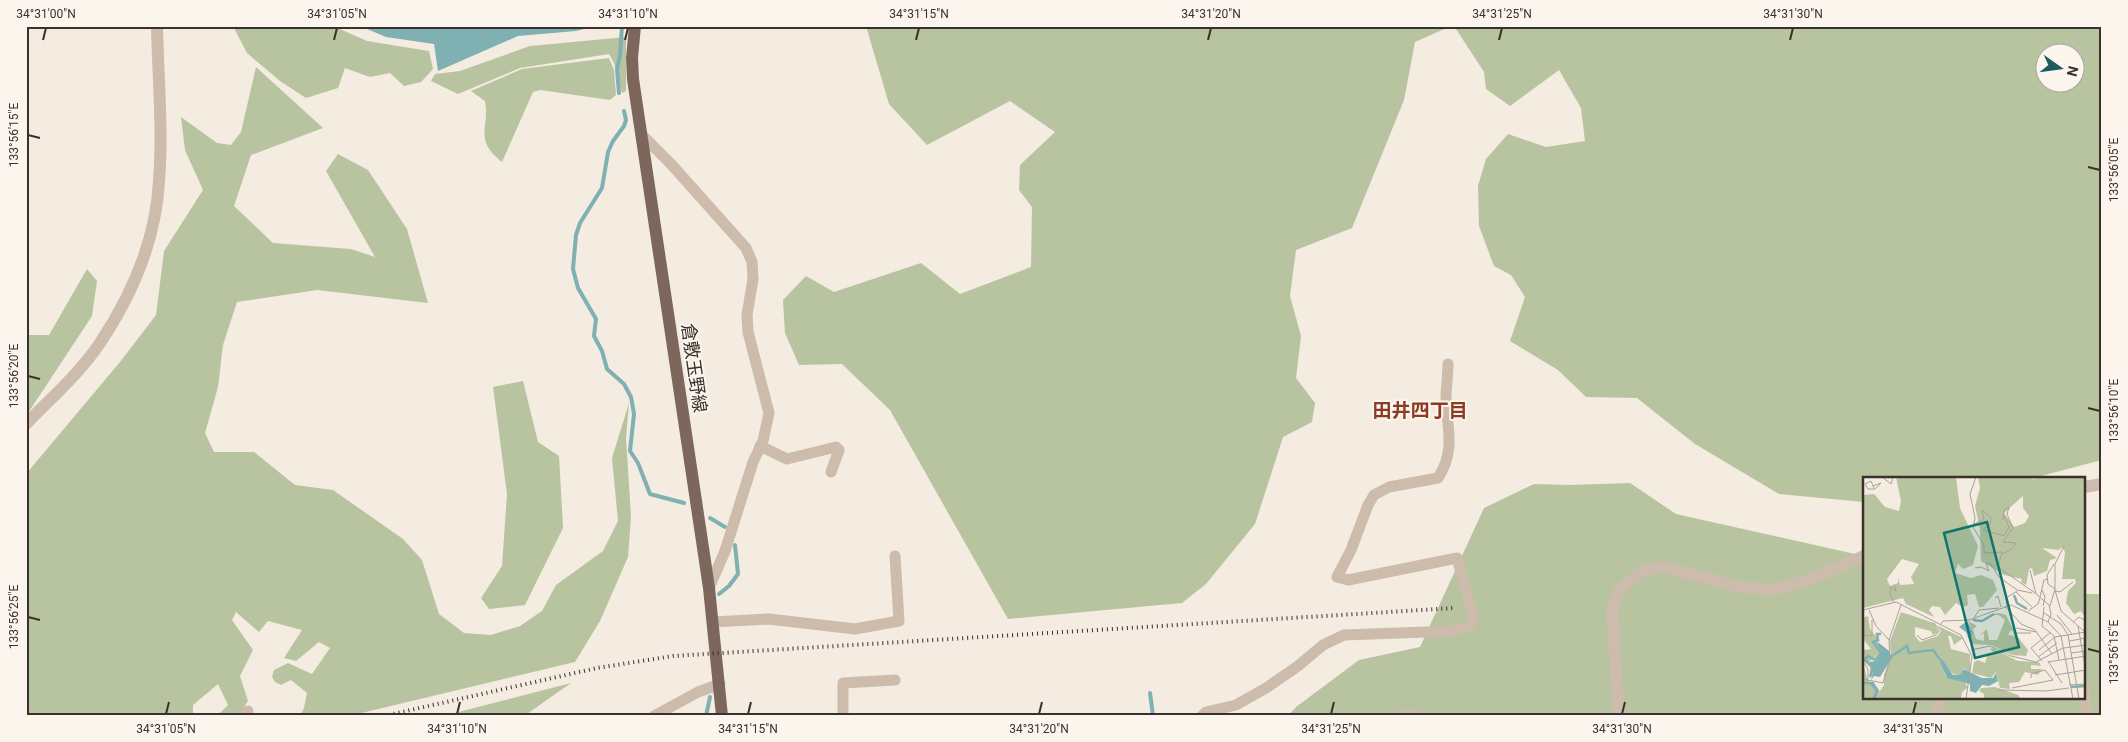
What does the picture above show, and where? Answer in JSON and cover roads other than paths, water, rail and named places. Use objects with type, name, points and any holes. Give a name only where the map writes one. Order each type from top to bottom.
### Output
[{"type":"main road","name":"倉敷玉野線","points":[[635,26],[632,58],[641,134],[709,588],[722,716]]},
{"type":"street","points":[[26,424],[79,369],[99,344],[131,289],[140,266],[155,211],[159,182],[157,26]]},
{"type":"street","points":[[641,134],[671,164],[746,248],[752,262],[753,279],[747,315],[748,332],[769,412],[760,446],[725,552],[709,588]]},
{"type":"street","points":[[1202,716],[1206,712],[1236,704],[1266,688],[1298,666],[1322,645],[1344,635],[1453,631],[1469,626],[1474,619],[1457,558],[1348,580],[1337,577],[1351,550],[1374,494],[1389,486],[1438,478],[1444,470],[1450,430],[1446,400],[1448,364]]},
{"type":"street","points":[[760,446],[787,459],[836,447],[839,450],[831,472]]},
{"type":"street","points":[[2086,487],[2102,484]]},
{"type":"street","points":[[712,622],[769,619],[855,629],[899,621],[895,556]]},
{"type":"street","points":[[1619,716],[1612,612],[1618,592],[1636,575],[1645,570],[1665,567],[1744,588],[1776,589],[1811,579],[1863,556]]},
{"type":"street","points":[[843,716],[842,683],[894,680]]},
{"type":"street","points":[[654,716],[698,692],[720,684]]},
{"type":"street","points":[[1934,716],[1940,700]]},
{"type":"street","points":[[2085,700],[2087,716]]},
{"type":"street","points":[[1405,716],[1418,716]]},
{"type":"water","points":[[360,26],[596,26],[576,31],[518,36],[438,71],[434,44],[386,37]]},
{"type":"waterway","points":[[619,93],[617,69],[622,26]]},
{"type":"waterway","points":[[624,111],[626,120],[608,152],[602,188],[580,223],[576,235],[573,269],[578,288],[596,319],[594,336],[602,351],[607,369],[624,384],[631,397],[634,414],[630,451],[638,463],[650,494],[684,503]]},
{"type":"waterway","points":[[710,518],[725,527]]},
{"type":"waterway","points":[[719,594],[729,586],[738,574],[735,545]]},
{"type":"waterway","points":[[1150,693],[1153,716]]},
{"type":"waterway","points":[[706,716],[710,697]]},
{"type":"railway","points":[[384,716],[597,668],[673,656],[1454,608]]},
{"type":"district","name":"田井四丁目","points":[[1420,410]]}]
